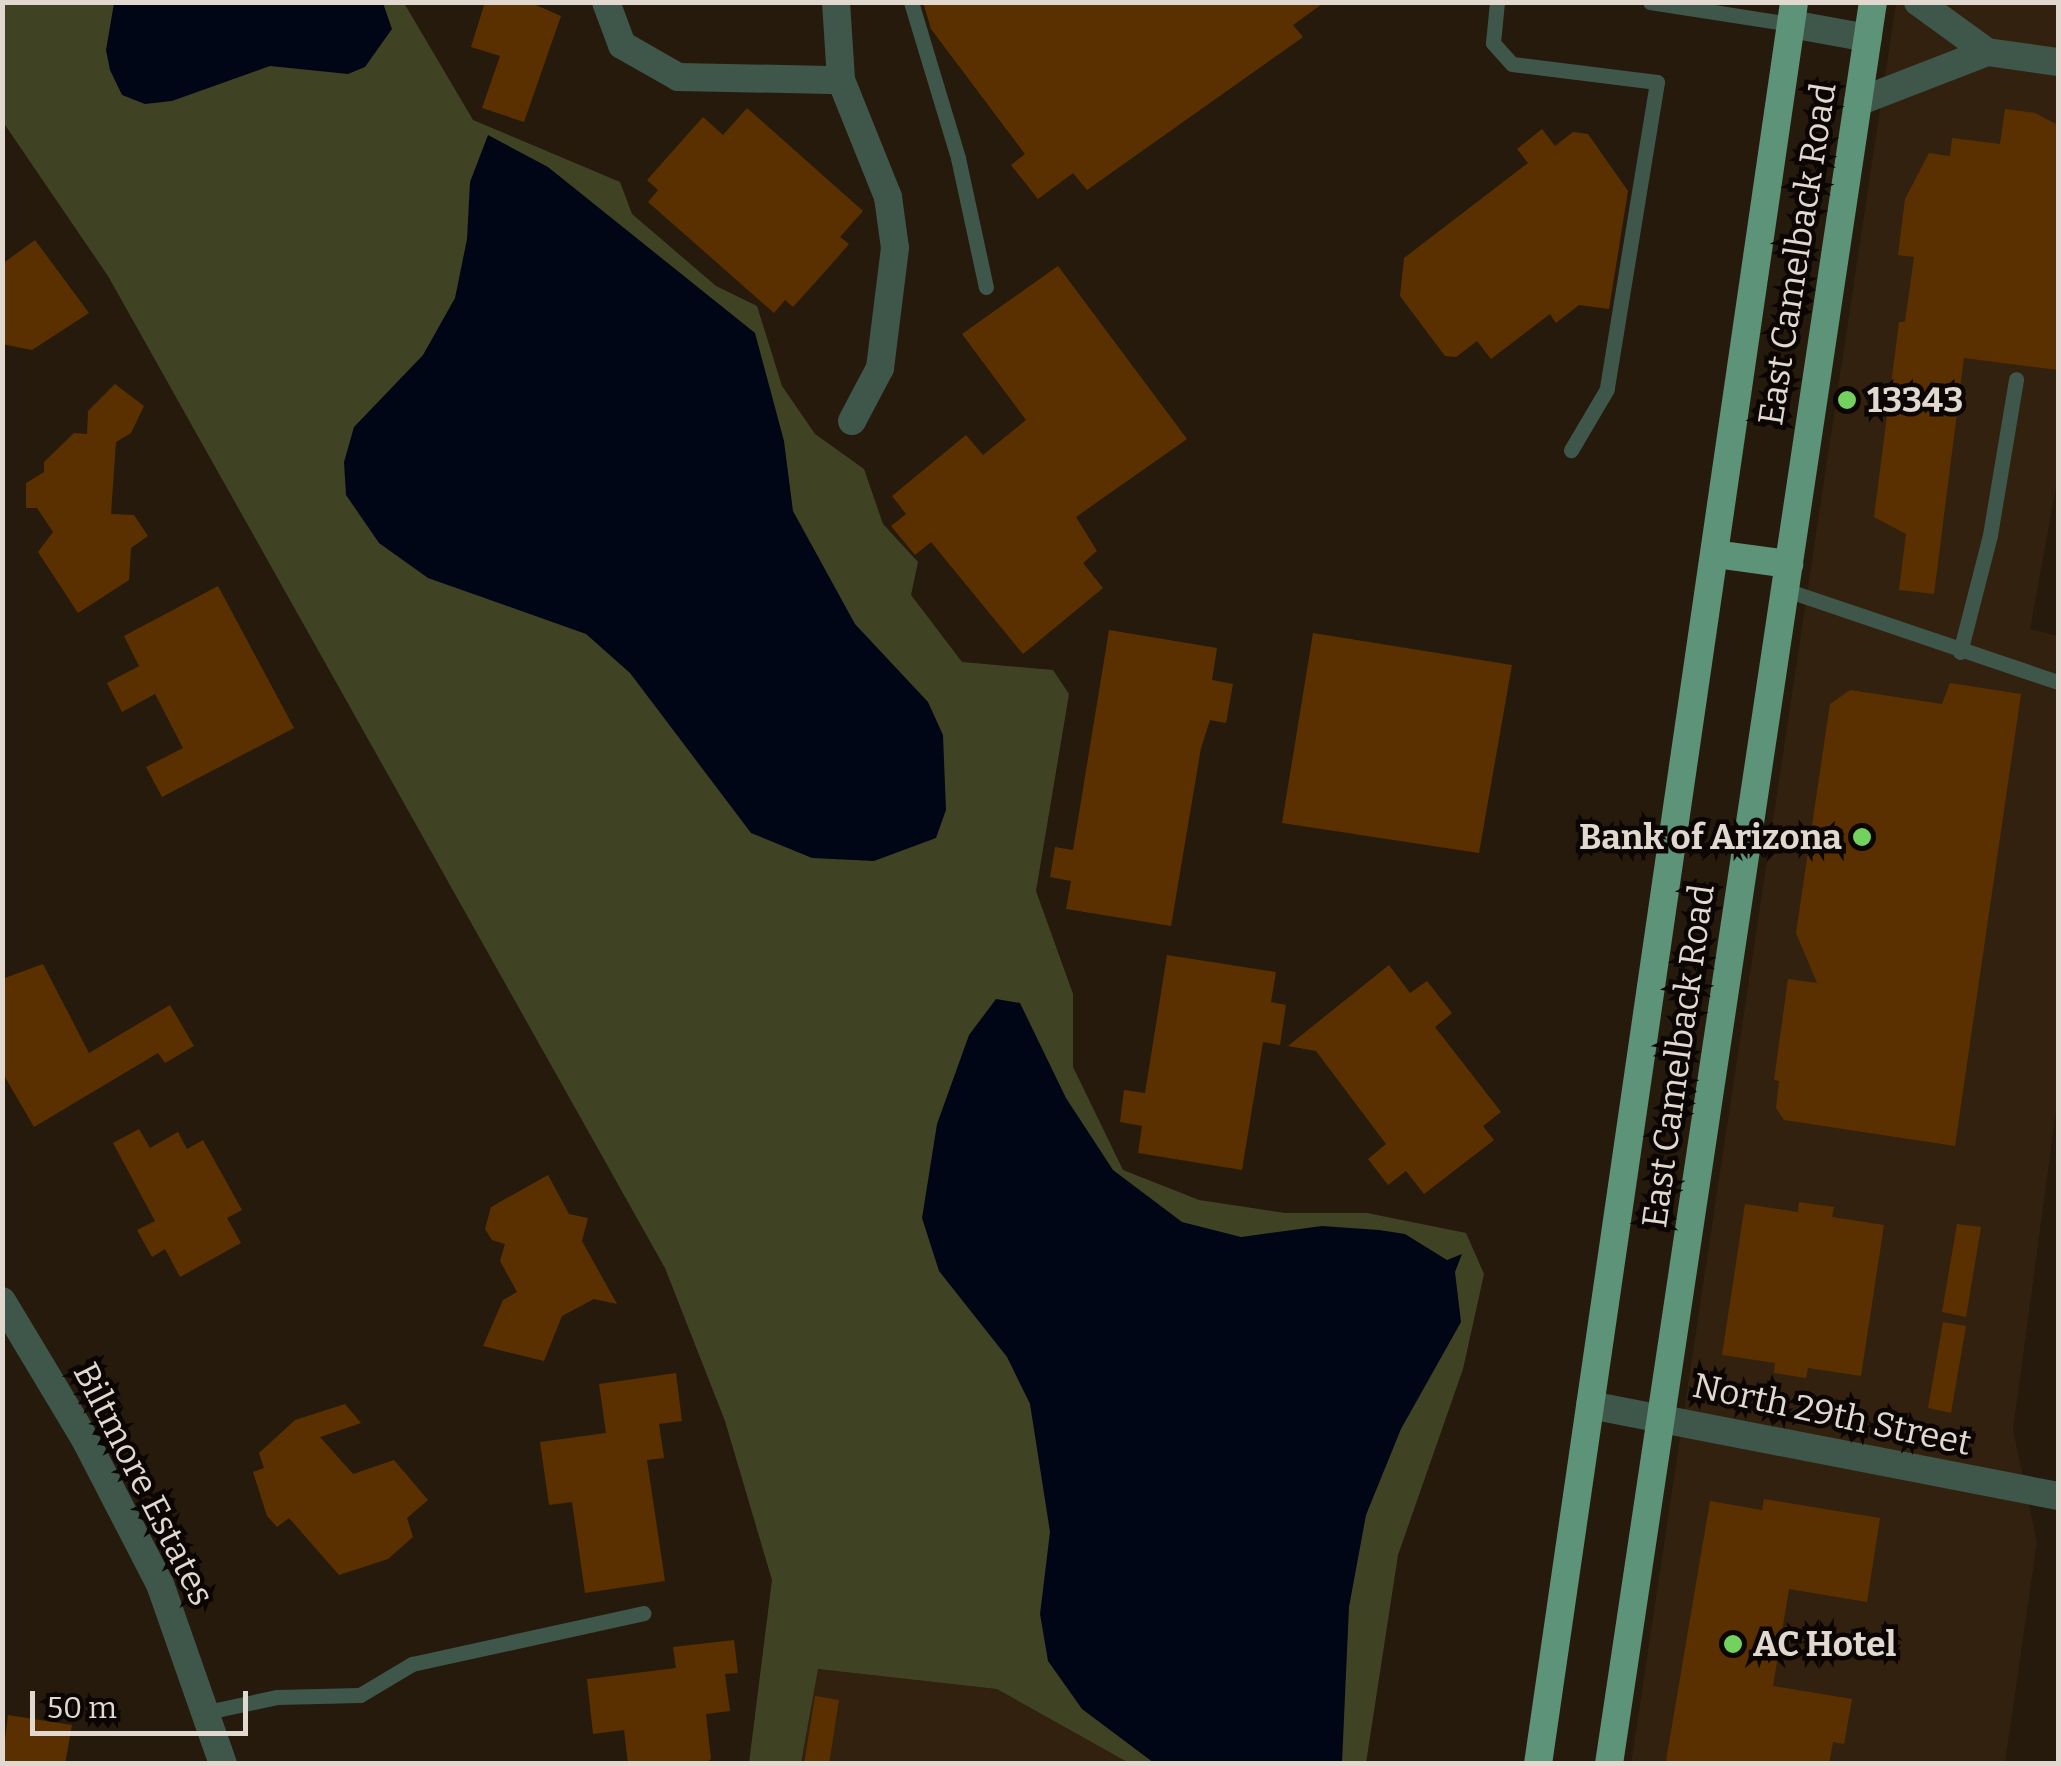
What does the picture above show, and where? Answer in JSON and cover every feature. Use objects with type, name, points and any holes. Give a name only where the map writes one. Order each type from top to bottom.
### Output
[{"type":"main road","name":"East Camelback Road","points":[[1609,1764],[1873,2]]},
{"type":"main road","name":"East Camelback Road","points":[[1538,1764],[1792,13]]},
{"type":"main road","points":[[1715,554],[1788,577]]},
{"type":"street","points":[[606,2],[622,45],[678,77],[840,80]]},
{"type":"street","points":[[836,2],[840,80],[888,197],[896,248],[880,368],[852,421]]},
{"type":"street","points":[[1918,2],[1987,52],[2058,62]]},
{"type":"street","points":[[1792,13],[1868,38]]},
{"type":"street","points":[[1858,102],[1987,52]]},
{"type":"street","name":"Biltmore Estates","points":[[2,1301],[85,1439],[162,1590],[222,1764]]},
{"type":"street","name":"North 29th Street","points":[[1590,1405],[2058,1496]]},
{"type":"lane","points":[[910,2],[958,158],[986,287]]},
{"type":"lane","points":[[1497,2],[1493,43],[1512,64],[1658,82],[1607,390],[1571,450]]},
{"type":"lane","points":[[1650,2],[1792,13]]},
{"type":"lane","points":[[1960,652],[1990,534],[2016,379]]},
{"type":"lane","points":[[1788,577],[1960,652],[2058,682]]},
{"type":"lane","points":[[207,1712],[277,1698],[360,1695],[412,1664],[643,1613]]},
{"type":"shaded area","points":[[1896,3],[2058,3],[2058,476],[2030,629],[2058,636],[2058,1096],[2013,1430],[2037,1542],[2005,1763],[1631,1764]]},
{"type":"shaded area","points":[[817,1669],[997,1689],[1129,1763],[801,1764]]},
{"type":"green space","points":[[2,3],[404,3],[473,120],[620,182],[632,214],[716,286],[757,306],[782,386],[815,434],[864,469],[883,524],[918,562],[911,595],[962,662],[1053,670],[1069,694],[1036,891],[1073,994],[1073,1067],[1123,1170],[1199,1200],[1285,1213],[1367,1213],[1466,1233],[1484,1274],[1463,1369],[1398,1555],[1366,1763],[1129,1763],[997,1689],[818,1669],[801,1763],[749,1763],[772,1580],[725,1421],[665,1268],[108,276],[3,122]]},
{"type":"water","points":[[114,3],[383,3],[392,29],[365,67],[348,74],[270,66],[172,101],[145,104],[122,95],[110,70],[106,50]]},
{"type":"water","points":[[488,135],[548,167],[755,333],[784,441],[793,511],[855,624],[928,702],[943,735],[946,810],[936,838],[874,861],[812,858],[751,833],[630,673],[586,634],[428,578],[379,543],[346,495],[344,462],[354,427],[423,355],[455,298],[467,239],[470,182]]},
{"type":"water","points":[[996,999],[1020,1003],[1066,1098],[1113,1170],[1182,1222],[1241,1237],[1322,1226],[1379,1230],[1405,1234],[1447,1260],[1462,1254],[1455,1272],[1461,1322],[1401,1429],[1366,1515],[1349,1607],[1342,1763],[1154,1763],[1082,1709],[1048,1661],[1040,1614],[1050,1532],[1030,1404],[1007,1357],[939,1271],[922,1218],[937,1124],[969,1035]]},
{"type":"building","points":[[485,2],[529,2],[561,16],[524,122],[482,108],[500,56],[471,47]]},
{"type":"building","points":[[923,2],[1325,2],[1293,25],[1303,37],[1087,190],[1073,173],[1038,199],[1011,165],[1025,154],[931,29]]},
{"type":"building","points":[[747,108],[863,211],[840,237],[849,244],[830,266],[793,307],[785,300],[774,313],[648,202],[658,190],[647,180],[703,117],[723,135]]},
{"type":"building","points":[[2005,109],[2035,113],[2058,125],[2058,370],[1964,358],[1934,594],[1899,590],[1906,534],[1874,517],[1899,322],[1905,322],[1914,257],[1898,255],[1905,199],[1929,153],[1950,156],[1952,138],[2000,144]]},
{"type":"building","points":[[1542,129],[1555,146],[1573,132],[1588,134],[1628,191],[1609,309],[1579,305],[1556,323],[1550,314],[1491,359],[1477,341],[1456,357],[1445,356],[1400,296],[1404,258],[1528,163],[1517,149]]},
{"type":"building","points":[[35,240],[89,313],[32,350],[2,344],[2,264]]},
{"type":"building","points":[[1058,266],[1187,439],[1076,517],[1097,551],[1083,563],[1103,588],[1023,654],[931,542],[915,555],[891,526],[906,514],[892,496],[966,435],[983,455],[1026,420],[962,334]]},
{"type":"building","points":[[115,384],[144,406],[131,433],[116,442],[111,514],[134,515],[148,536],[131,548],[129,580],[78,613],[38,552],[53,532],[37,508],[26,508],[26,483],[44,472],[44,462],[74,433],[87,434],[88,411]]},
{"type":"building","points":[[218,586],[294,728],[162,797],[146,767],[183,748],[155,694],[122,712],[107,683],[139,666],[124,636]]},
{"type":"building","points":[[1109,630],[1217,648],[1212,680],[1233,684],[1226,723],[1210,720],[1201,748],[1171,926],[1066,909],[1071,881],[1050,877],[1055,847],[1073,850]]},
{"type":"building","points":[[1313,633],[1512,665],[1479,853],[1282,823]]},
{"type":"building","points":[[1950,683],[2021,694],[1955,1146],[1784,1120],[1776,1108],[1779,1081],[1774,1080],[1788,979],[1817,983],[1796,933],[1830,704],[1850,690],[1942,704]]},
{"type":"building","points":[[1167,955],[1276,972],[1271,1002],[1286,1005],[1280,1045],[1263,1042],[1242,1170],[1138,1153],[1142,1126],[1120,1122],[1124,1090],[1145,1093]]},
{"type":"building","points":[[43,964],[89,1053],[170,1005],[194,1046],[165,1063],[158,1053],[34,1127],[2,1072],[2,979]]},
{"type":"building","points":[[1389,965],[1410,993],[1427,981],[1452,1013],[1435,1027],[1501,1112],[1483,1126],[1494,1140],[1424,1194],[1406,1171],[1388,1185],[1368,1159],[1386,1144],[1316,1051],[1288,1046]]},
{"type":"building","points":[[139,1129],[150,1148],[178,1132],[187,1149],[203,1140],[242,1210],[227,1218],[241,1243],[180,1277],[165,1249],[152,1257],[137,1230],[155,1221],[113,1143]]},
{"type":"building","points":[[548,1175],[569,1214],[588,1218],[582,1241],[617,1304],[594,1299],[562,1316],[544,1361],[483,1346],[503,1300],[517,1292],[500,1261],[505,1244],[492,1240],[485,1229],[491,1207]]},
{"type":"building","points":[[1799,1202],[1834,1207],[1832,1217],[1884,1225],[1861,1376],[1808,1368],[1806,1378],[1774,1373],[1775,1363],[1722,1355],[1745,1204],[1798,1212]]},
{"type":"building","points":[[1957,1224],[1981,1227],[1966,1317],[1942,1312]]},
{"type":"building","points":[[1943,1322],[1966,1326],[1951,1413],[1928,1408]]},
{"type":"building","points":[[676,1373],[682,1421],[659,1424],[664,1458],[647,1460],[665,1581],[585,1593],[572,1502],[549,1505],[540,1442],[606,1433],[599,1384]]},
{"type":"building","points":[[345,1404],[361,1423],[320,1437],[353,1474],[394,1460],[428,1500],[407,1518],[413,1537],[388,1559],[339,1575],[289,1518],[277,1527],[267,1516],[253,1472],[264,1468],[259,1453],[295,1420]]},
{"type":"building","name":"AC Hotel","points":[[1764,1499],[1880,1518],[1867,1602],[1789,1589],[1773,1686],[1852,1699],[1844,1744],[1833,1742],[1829,1764],[1666,1761],[1710,1501],[1762,1510]]},
{"type":"building","points":[[734,1640],[738,1673],[725,1674],[730,1711],[706,1714],[711,1759],[705,1764],[628,1764],[624,1730],[593,1734],[587,1679],[676,1668],[673,1647]]},
{"type":"building","points":[[815,1696],[839,1700],[829,1764],[804,1764]]},
{"type":"building","points":[[8,1715],[72,1725],[65,1764],[2,1764]]},
{"type":"place","name":"13343","points":[[1847,400]]},
{"type":"place","name":"Bank of Arizona","points":[[1862,837]]},
{"type":"place","name":"AC Hotel","points":[[1733,1644]]}]
